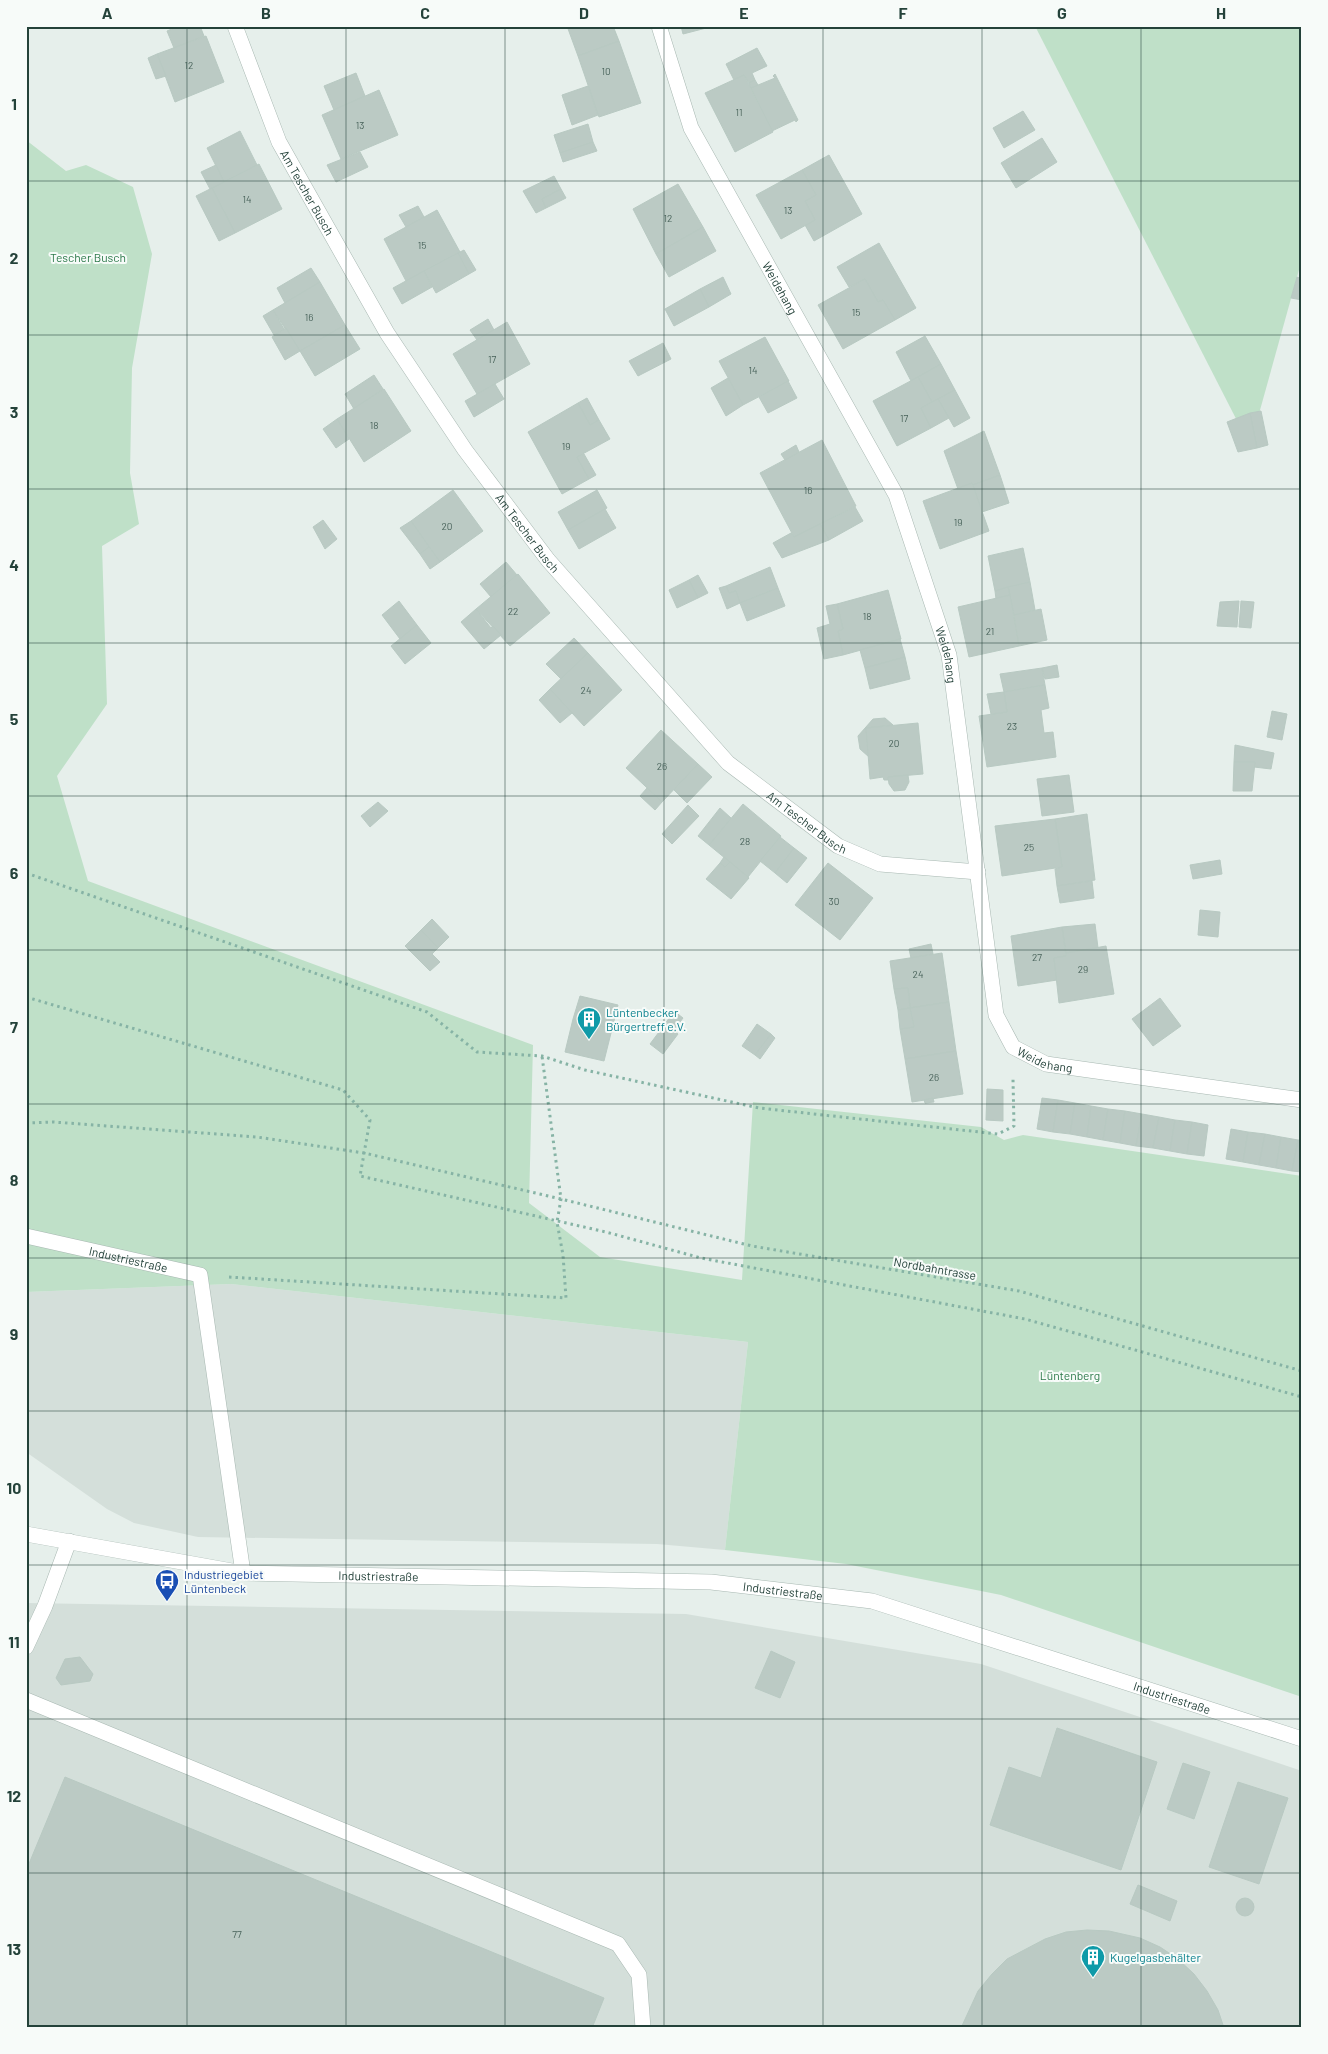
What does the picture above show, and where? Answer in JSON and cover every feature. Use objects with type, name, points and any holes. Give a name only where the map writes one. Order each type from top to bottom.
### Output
[{"type":"street","name":"Am Tescher Busch","points":[[235,26],[279,142],[387,333],[465,450],[548,560],[728,763],[838,846],[880,864],[978,872]]},
{"type":"street","name":"Weidehang","points":[[659,26],[691,128],[896,495],[949,654],[996,1015],[1013,1047],[1046,1064],[1302,1100]]},
{"type":"street","name":"Industriestraße","points":[[26,1236],[200,1275]]},
{"type":"street","points":[[200,1275],[244,1573]]},
{"type":"street","name":"Industriestraße","points":[[26,1534],[244,1573],[711,1582],[872,1601],[1302,1739]]},
{"type":"street","points":[[26,1648],[45,1606],[69,1541]]},
{"type":"street","points":[[26,1700],[618,1944],[639,1975],[643,2028]]},
{"type":"path","points":[[26,874],[427,1012],[477,1052],[542,1056],[586,1070],[758,1108],[998,1134],[1014,1126],[1013,1047]]},
{"type":"path","points":[[26,997],[343,1090],[370,1120],[360,1176],[606,1232],[700,1258],[1025,1320],[1302,1397]]},
{"type":"path","points":[[200,1275],[566,1298],[563,1255],[557,1222],[561,1198],[542,1056]]},
{"type":"path","name":"Nordbahntrasse","points":[[26,1123],[53,1122],[257,1137],[364,1153],[561,1198],[752,1246],[1019,1291],[1302,1371]]},
{"type":"shaded area","points":[[231,1284],[748,1342],[725,1550],[657,1544],[198,1537],[134,1523],[107,1509],[26,1452],[26,1292]]},
{"type":"shaded area","points":[[26,1603],[686,1614],[981,1664],[1302,1771],[1302,2028],[26,2028]]},
{"type":"green space","points":[[1035,26],[1302,26],[1302,259],[1250,446]]},
{"type":"green space","points":[[26,140],[66,171],[86,165],[133,187],[152,254],[132,368],[130,473],[139,524],[102,546],[107,704],[57,776],[88,881],[533,1045],[529,1203],[600,1257],[742,1280],[753,1102],[981,1127],[1004,1140],[1023,1135],[1302,1176],[1302,1697],[1001,1595],[846,1564],[725,1550],[748,1342],[231,1284],[26,1292]]},
{"type":"building","points":[[179,26],[200,26],[204,36],[174,48],[167,31]]},
{"type":"building","points":[[567,26],[613,26],[619,41],[578,56]]},
{"type":"building","points":[[681,26],[714,26],[683,34]]},
{"type":"building","points":[[206,36],[224,82],[175,102],[157,54]]},
{"type":"building","points":[[619,41],[641,103],[599,117],[578,56]]},
{"type":"building","points":[[757,48],[767,66],[752,73],[755,80],[749,83],[744,75],[734,80],[726,64]]},
{"type":"building","points":[[157,54],[166,76],[156,79],[148,58]]},
{"type":"building","points":[[356,73],[365,96],[334,110],[324,86]]},
{"type":"building","points":[[775,74],[798,120],[772,131],[751,88],[775,78],[773,76]]},
{"type":"building","points":[[744,75],[773,132],[735,152],[705,93]]},
{"type":"building","points":[[755,80],[758,85],[751,88],[749,83]]},
{"type":"building","points":[[588,86],[598,115],[572,125],[562,95]]},
{"type":"building","points":[[379,90],[398,135],[341,159],[322,115]]},
{"type":"building","points":[[1023,111],[1035,130],[1004,148],[993,128]]},
{"type":"building","points":[[588,124],[593,142],[560,153],[554,135]]},
{"type":"building","points":[[240,131],[257,165],[224,182],[207,148]]},
{"type":"building","points":[[1042,138],[1057,162],[1016,188],[1001,163]]},
{"type":"building","points":[[593,142],[597,151],[563,162],[560,153]]},
{"type":"building","points":[[360,152],[368,167],[336,182],[327,165]]},
{"type":"building","points":[[829,155],[862,214],[814,241],[805,225],[815,220],[805,201],[816,195],[802,170]]},
{"type":"building","points":[[259,164],[282,209],[235,233],[212,188]]},
{"type":"building","points":[[216,165],[224,182],[210,189],[201,172]]},
{"type":"building","points":[[802,170],[816,195],[805,201],[815,220],[781,239],[756,195]]},
{"type":"building","points":[[554,176],[561,189],[542,199],[546,208],[536,213],[523,191]]},
{"type":"building","points":[[678,184],[703,227],[656,254],[633,209]]},
{"type":"building","points":[[212,188],[235,233],[219,241],[196,196]]},
{"type":"building","points":[[561,189],[566,198],[546,208],[542,199]]},
{"type":"building","points":[[418,206],[424,217],[406,227],[399,215]]},
{"type":"building","points":[[437,210],[460,252],[406,281],[384,239]]},
{"type":"building","points":[[703,227],[716,251],[669,277],[656,254]]},
{"type":"building","points":[[879,243],[916,308],[895,320],[883,300],[878,302],[865,279],[849,287],[837,267]]},
{"type":"building","points":[[464,250],[476,270],[469,274],[458,253]]},
{"type":"building","points":[[458,253],[469,274],[436,293],[424,271]]},
{"type":"building","points":[[311,268],[320,282],[285,303],[277,288]]},
{"type":"building","points":[[424,271],[432,287],[402,304],[393,288]]},
{"type":"building","points":[[723,277],[731,294],[709,307],[700,289]]},
{"type":"building","points":[[1297,277],[1302,279],[1302,300],[1291,298]]},
{"type":"building","points":[[865,279],[878,302],[883,300],[895,320],[843,349],[818,305]]},
{"type":"building","points":[[320,282],[345,325],[300,351],[273,310]]},
{"type":"building","points":[[700,289],[709,307],[674,326],[665,309]]},
{"type":"building","points":[[273,310],[284,329],[274,335],[263,316]]},
{"type":"building","points":[[488,319],[494,330],[477,340],[470,330]]},
{"type":"building","points":[[507,322],[530,364],[477,394],[453,354]]},
{"type":"building","points":[[345,325],[360,349],[315,376],[300,351]]},
{"type":"building","points":[[286,328],[300,351],[285,360],[272,337]]},
{"type":"building","points":[[925,336],[941,364],[911,381],[896,352]]},
{"type":"building","points":[[765,337],[789,381],[743,405],[719,361]]},
{"type":"building","points":[[663,343],[671,359],[638,376],[629,361]]},
{"type":"building","points":[[941,364],[955,390],[932,402],[918,377]]},
{"type":"building","points":[[374,375],[383,389],[354,409],[345,394]]},
{"type":"building","points":[[918,377],[932,402],[921,408],[931,428],[897,446],[873,401]]},
{"type":"building","points":[[728,378],[743,405],[726,416],[711,388]]},
{"type":"building","points":[[788,381],[797,398],[768,413],[759,397]]},
{"type":"building","points":[[495,384],[504,399],[474,417],[465,401]]},
{"type":"building","points":[[384,389],[411,431],[364,462],[337,419]]},
{"type":"building","points":[[955,390],[970,418],[954,427],[938,399]]},
{"type":"building","points":[[587,398],[599,420],[590,425],[578,403]]},
{"type":"building","points":[[938,399],[949,418],[931,428],[921,408]]},
{"type":"building","points":[[578,403],[590,425],[599,420],[610,439],[577,457],[589,479],[562,494],[528,432]]},
{"type":"building","points":[[1261,411],[1268,445],[1257,448],[1250,413]]},
{"type":"building","points":[[1250,413],[1257,448],[1238,452],[1227,422]]},
{"type":"building","points":[[337,419],[349,439],[336,448],[323,429]]},
{"type":"building","points":[[984,431],[1000,475],[958,489],[944,451]]},
{"type":"building","points":[[822,440],[856,506],[794,537],[760,473]]},
{"type":"building","points":[[796,445],[799,452],[785,460],[781,454]]},
{"type":"building","points":[[584,454],[596,475],[589,479],[577,457]]},
{"type":"building","points":[[1000,475],[1009,503],[982,512],[973,485]]},
{"type":"building","points":[[972,483],[989,531],[940,549],[923,501]]},
{"type":"building","points":[[453,490],[483,531],[440,562],[411,521]]},
{"type":"building","points":[[597,490],[607,508],[568,530],[558,512]]},
{"type":"building","points":[[855,507],[863,521],[829,540],[820,524]]},
{"type":"building","points":[[605,509],[616,528],[579,549],[568,530]]},
{"type":"building","points":[[323,520],[337,539],[325,549],[313,527]]},
{"type":"building","points":[[411,521],[429,547],[420,554],[400,528]]},
{"type":"building","points":[[820,524],[829,540],[782,558],[773,543],[791,533],[794,537]]},
{"type":"building","points":[[429,547],[440,562],[430,569],[420,554]]},
{"type":"building","points":[[1023,548],[1030,582],[995,591],[988,556]]},
{"type":"building","points":[[506,562],[517,575],[491,597],[480,584]]},
{"type":"building","points":[[770,567],[778,588],[740,603],[736,591],[729,593],[726,586]]},
{"type":"building","points":[[518,574],[550,613],[510,646],[476,609]]},
{"type":"building","points":[[698,575],[708,593],[698,598],[689,580]]},
{"type":"building","points":[[689,580],[698,598],[677,608],[669,590]]},
{"type":"building","points":[[1030,582],[1035,610],[1014,615],[1008,587]]},
{"type":"building","points":[[726,586],[729,593],[736,591],[740,603],[727,609],[719,588]]},
{"type":"building","points":[[1008,587],[1010,595],[996,599],[995,591]]},
{"type":"building","points":[[778,588],[785,606],[747,621],[740,603]]},
{"type":"building","points":[[888,590],[901,639],[843,655],[838,631],[843,629],[837,604]]},
{"type":"building","points":[[1010,595],[1019,646],[969,657],[958,607]]},
{"type":"building","points":[[399,601],[417,625],[400,639],[382,615]]},
{"type":"building","points":[[1239,601],[1237,627],[1217,626],[1220,602]]},
{"type":"building","points":[[1241,601],[1254,602],[1251,628],[1239,627]]},
{"type":"building","points":[[837,604],[843,629],[838,631],[843,655],[824,659],[817,628],[830,624],[826,606]]},
{"type":"building","points":[[476,609],[491,628],[493,626],[501,635],[484,649],[461,622]]},
{"type":"building","points":[[1041,609],[1047,640],[1019,646],[1014,615]]},
{"type":"building","points":[[417,625],[431,643],[405,664],[391,646]]},
{"type":"building","points":[[574,638],[588,653],[561,679],[546,664]]},
{"type":"building","points":[[900,639],[905,657],[865,668],[860,650]]},
{"type":"building","points":[[588,653],[622,690],[584,726],[550,689]]},
{"type":"building","points":[[905,657],[910,679],[870,689],[865,668]]},
{"type":"building","points":[[1057,665],[1059,677],[1045,679],[1042,668]]},
{"type":"building","points":[[1042,668],[1045,685],[1004,692],[1000,674]]},
{"type":"building","points":[[1045,685],[1049,708],[1041,710],[1044,733],[1053,732],[1056,757],[987,767],[979,716],[1007,712],[1004,692]]},
{"type":"building","points":[[550,689],[572,713],[560,723],[539,700]]},
{"type":"building","points":[[1004,692],[1007,712],[991,714],[987,694]]},
{"type":"building","points":[[1272,711],[1287,714],[1282,740],[1267,737]]},
{"type":"building","points":[[885,718],[893,725],[866,728],[869,757],[860,749],[858,736],[873,719]]},
{"type":"building","points":[[918,723],[923,774],[888,777],[888,780],[884,780],[883,777],[870,779],[866,728]]},
{"type":"building","points":[[661,730],[698,764],[662,802],[626,768]]},
{"type":"building","points":[[1235,745],[1274,753],[1271,769],[1254,767],[1255,762],[1234,762]]},
{"type":"building","points":[[1234,762],[1255,762],[1252,791],[1233,791]]},
{"type":"building","points":[[698,764],[712,777],[687,803],[674,790]]},
{"type":"building","points":[[908,775],[909,782],[905,790],[894,791],[889,784],[888,777]]},
{"type":"building","points":[[1069,775],[1074,812],[1042,816],[1037,779]]},
{"type":"building","points":[[647,788],[662,802],[655,810],[640,796]]},
{"type":"building","points":[[378,802],[388,811],[370,827],[361,816]]},
{"type":"building","points":[[743,804],[781,836],[748,877],[709,845]]},
{"type":"building","points":[[688,805],[699,816],[672,844],[662,834]]},
{"type":"building","points":[[720,808],[731,818],[709,845],[698,836]]},
{"type":"building","points":[[1087,814],[1095,880],[1057,886],[1055,869],[1062,867],[1055,819]]},
{"type":"building","points":[[1055,819],[1062,867],[1002,876],[995,826]]},
{"type":"building","points":[[780,837],[794,848],[775,873],[760,861]]},
{"type":"building","points":[[794,848],[807,858],[787,883],[775,873]]},
{"type":"building","points":[[724,857],[730,862],[725,867],[720,863]]},
{"type":"building","points":[[1220,860],[1222,874],[1193,879],[1190,865]]},
{"type":"building","points":[[730,862],[749,878],[731,899],[706,879],[720,863],[725,867]]},
{"type":"building","points":[[828,863],[873,898],[840,940],[795,905]]},
{"type":"building","points":[[1092,881],[1094,898],[1060,903],[1057,886]]},
{"type":"building","points":[[1200,910],[1220,912],[1218,937],[1198,935]]},
{"type":"building","points":[[432,919],[449,937],[438,948],[421,930]]},
{"type":"building","points":[[1095,924],[1098,948],[1066,953],[1062,927]]},
{"type":"building","points":[[1062,927],[1066,956],[1054,958],[1057,980],[1018,986],[1011,936]]},
{"type":"building","points":[[421,930],[438,948],[432,954],[440,962],[430,971],[405,946]]},
{"type":"building","points":[[931,944],[933,954],[911,958],[909,949]]},
{"type":"building","points":[[1106,946],[1114,994],[1059,1003],[1054,958],[1066,956],[1066,953]]},
{"type":"building","points":[[942,953],[949,1002],[910,1008],[908,988],[894,989],[890,961]]},
{"type":"building","points":[[908,988],[910,1008],[898,1010],[894,989]]},
{"type":"building","points":[[580,996],[618,1005],[612,1029],[573,1019]]},
{"type":"building","points":[[1160,998],[1181,1026],[1153,1046],[1132,1019]]},
{"type":"building","points":[[949,1002],[956,1051],[905,1059],[900,1029],[914,1027],[910,1008]]},
{"type":"building","points":[[910,1008],[914,1027],[900,1029],[898,1010]]},
{"type":"building","points":[[674,1011],[683,1018],[674,1030],[665,1024]]},
{"type":"building","name":"Lüntenbecker Bürgertreff e.V.","points":[[573,1019],[612,1029],[604,1061],[565,1052]]},
{"type":"building","points":[[665,1024],[678,1034],[663,1054],[650,1044]]},
{"type":"building","points":[[757,1024],[771,1034],[755,1055],[742,1046]]},
{"type":"building","points":[[771,1034],[775,1038],[760,1059],[755,1055]]},
{"type":"building","points":[[956,1051],[963,1094],[912,1102],[905,1059]]},
{"type":"building","points":[[987,1089],[1003,1090],[1003,1121],[986,1120]]},
{"type":"building","points":[[933,1098],[934,1102],[925,1103],[924,1100]]},
{"type":"building","points":[[1042,1098],[1058,1100],[1053,1132],[1037,1129]]},
{"type":"building","points":[[1058,1100],[1075,1103],[1070,1134],[1053,1132]]},
{"type":"building","points":[[1075,1103],[1091,1106],[1087,1137],[1070,1134]]},
{"type":"building","points":[[1091,1106],[1108,1109],[1103,1140],[1087,1137]]},
{"type":"building","points":[[1108,1109],[1125,1111],[1120,1143],[1103,1140]]},
{"type":"building","points":[[1125,1111],[1142,1114],[1136,1146],[1120,1143]]},
{"type":"building","points":[[1142,1114],[1159,1117],[1153,1148],[1136,1146]]},
{"type":"building","points":[[1159,1117],[1175,1120],[1170,1151],[1153,1148]]},
{"type":"building","points":[[1175,1120],[1192,1122],[1187,1154],[1170,1151]]},
{"type":"building","points":[[1192,1122],[1208,1125],[1204,1156],[1187,1154]]},
{"type":"building","points":[[1231,1129],[1248,1132],[1243,1162],[1226,1159]]},
{"type":"building","points":[[1248,1132],[1265,1134],[1259,1165],[1243,1162]]},
{"type":"building","points":[[1265,1134],[1281,1137],[1276,1168],[1259,1165]]},
{"type":"building","points":[[1281,1137],[1298,1140],[1292,1171],[1276,1168]]},
{"type":"building","points":[[1298,1140],[1302,1140],[1302,1172],[1292,1171]]},
{"type":"building","points":[[771,1651],[795,1662],[780,1698],[755,1688]]},
{"type":"building","points":[[80,1657],[93,1674],[90,1681],[61,1685],[56,1678],[65,1659]]},
{"type":"building","points":[[1057,1728],[1157,1762],[1121,1870],[990,1825],[1009,1767],[1041,1778]]},
{"type":"building","points":[[1183,1763],[1210,1772],[1194,1819],[1167,1809]]},
{"type":"building","points":[[65,1777],[604,1998],[592,2028],[26,2028],[26,1871]]},
{"type":"building","points":[[1238,1782],[1288,1798],[1259,1884],[1209,1867]]},
{"type":"building","points":[[1138,1885],[1177,1901],[1170,1921],[1130,1904]]},
{"type":"building","points":[[1245,1898],[1251,1901],[1254,1907],[1251,1913],[1245,1916],[1239,1913],[1236,1907],[1239,1901]]},
{"type":"building","name":"Kugelgasbehälter","points":[[1087,1930],[1109,1931],[1140,1938],[1160,1947],[1178,1959],[1194,1974],[1207,1991],[1218,2010],[1224,2028],[961,2028],[978,1991],[1007,1959],[1045,1939],[1066,1932]]},
{"type":"place","name":"Lüntenbecker Bürgertreff e.V.","points":[[589,1040]]},
{"type":"place","name":"Industriegebiet Lüntenbeck","points":[[167,1602]]},
{"type":"place","name":"Kugelgasbehälter","points":[[1093,1978]]},
{"type":"park label","name":"Tescher Busch","points":[[88,257]]},
{"type":"park label","name":"Lüntenberg","points":[[1070,1375]]}]
